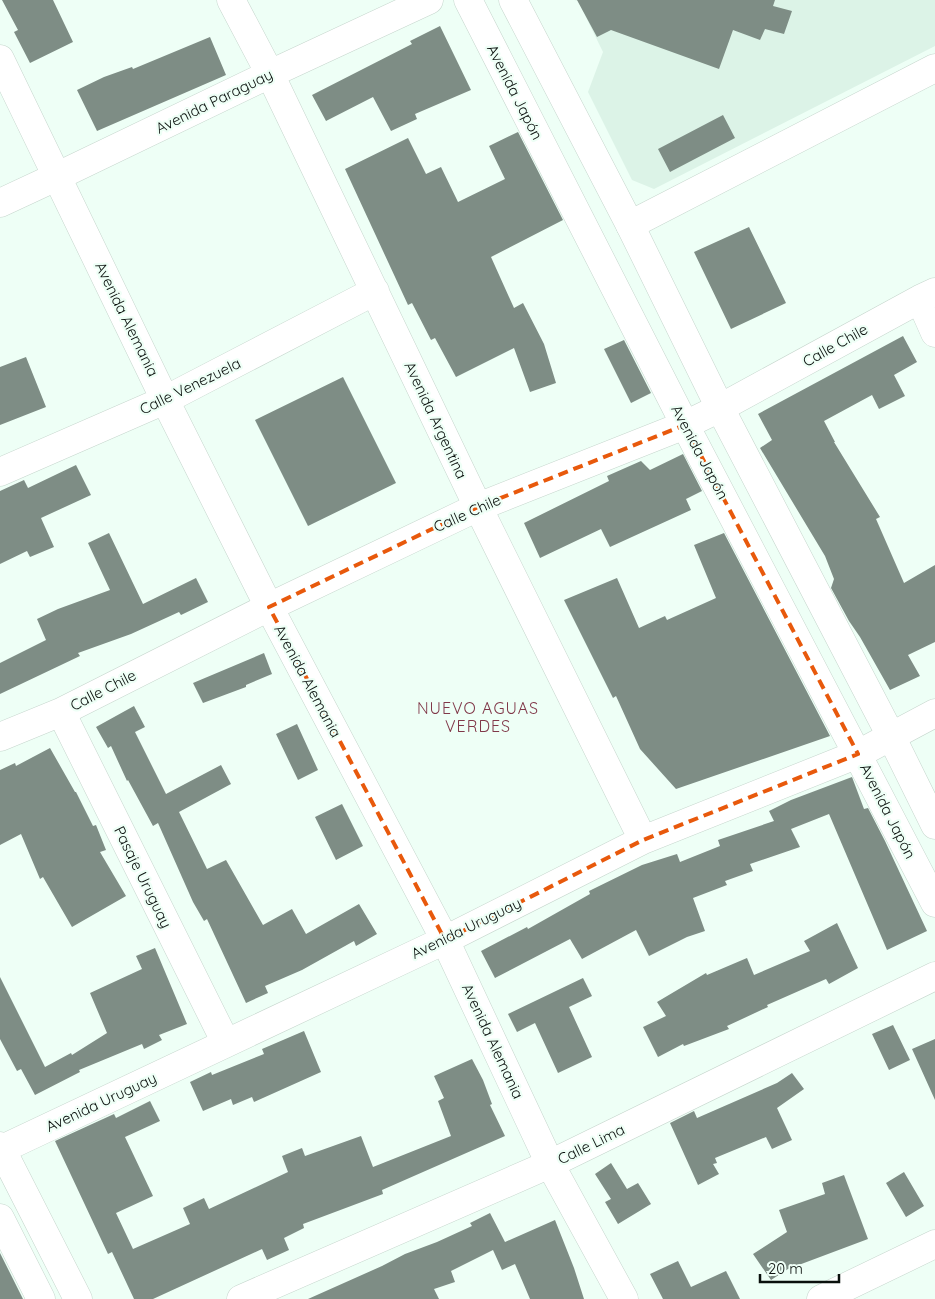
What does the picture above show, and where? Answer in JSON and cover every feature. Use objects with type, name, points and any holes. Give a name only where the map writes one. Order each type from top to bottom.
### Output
[{"type":"street","name":"Avenida Argentina","points":[[231,0],[270,74],[478,507],[643,840]]},
{"type":"street","name":"Avenida Paraguay","points":[[0,203],[429,0]]},
{"type":"street","name":"Avenida Japón","points":[[468,0],[685,425],[935,903]]},
{"type":"street","points":[[513,0],[630,225],[720,408],[892,738],[935,825]]},
{"type":"street","name":"Avenida Alemania","points":[[0,59],[165,400],[269,607],[445,940],[550,1164],[624,1299]]},
{"type":"street","points":[[630,225],[935,68]]},
{"type":"street","name":"Calle Venezuela","points":[[0,472],[165,400],[375,291]]},
{"type":"street","name":"Calle Chile","points":[[0,737],[61,712],[269,607],[478,507],[685,425],[927,296]]},
{"type":"street","points":[[927,296],[935,333]]},
{"type":"street","name":"Pasaje Uruguay","points":[[61,712],[226,1043]]},
{"type":"street","name":"Avenida Uruguay","points":[[1,1148],[445,940],[643,840],[858,754],[935,714]]},
{"type":"street","name":"Calle Lima","points":[[241,1299],[550,1164],[935,976]]},
{"type":"street","points":[[1,1148],[78,1299]]},
{"type":"street","points":[[0,1218],[41,1299]]},
{"type":"street","points":[[821,1299],[935,1244]]},
{"type":"highlighted area","points":[[685,425],[858,754],[643,840],[445,940],[269,607],[478,507]]},
{"type":"shaded area","points":[[574,0],[935,0],[935,46],[654,189],[632,180],[588,92],[603,52],[578,1]]},
{"type":"building","points":[[2,0],[53,0],[73,42],[30,63],[14,32],[18,30]]},
{"type":"building","points":[[577,0],[775,0],[773,6],[792,11],[784,34],[765,29],[760,40],[733,30],[719,69],[611,30],[597,37]]},
{"type":"building","points":[[440,26],[471,90],[415,114],[417,119],[391,131],[373,97],[326,121],[312,95],[412,44],[410,41]]},
{"type":"building","points":[[210,37],[226,75],[97,131],[77,90],[104,77],[132,67],[133,69]]},
{"type":"building","points":[[723,115],[735,138],[670,172],[658,149]]},
{"type":"building","points":[[518,132],[563,220],[491,257],[514,308],[523,303],[544,344],[556,383],[530,392],[514,348],[456,377],[435,338],[431,340],[412,303],[408,305],[345,169],[408,138],[426,174],[441,167],[458,202],[505,179],[489,146]]},
{"type":"building","points":[[749,227],[786,303],[731,329],[694,252]]},
{"type":"building","points":[[903,336],[917,362],[894,375],[905,396],[879,409],[872,395],[824,421],[834,442],[880,517],[876,519],[904,583],[935,565],[935,642],[908,655],[920,676],[890,690],[831,588],[834,579],[825,556],[760,448],[772,440],[758,414]]},
{"type":"building","points":[[624,340],[651,393],[631,403],[604,349]]},
{"type":"building","points":[[26,357],[46,407],[0,425],[0,367]]},
{"type":"building","points":[[343,377],[396,483],[308,526],[255,420]]},
{"type":"building","points":[[683,454],[702,491],[686,499],[691,510],[610,547],[601,529],[540,558],[524,523],[609,481],[607,476],[641,461],[650,470]]},
{"type":"building","points":[[76,465],[91,495],[41,518],[54,547],[30,557],[27,551],[0,564],[0,491],[24,480],[28,488]]},
{"type":"building","points":[[109,533],[143,604],[196,578],[208,602],[181,615],[179,612],[131,634],[78,653],[80,656],[0,694],[0,663],[46,640],[37,619],[58,609],[110,590],[88,543]]},
{"type":"building","points":[[724,533],[830,736],[676,789],[640,749],[616,696],[613,698],[564,600],[617,578],[639,628],[665,616],[667,620],[716,598],[694,545]]},
{"type":"building","points":[[264,653],[272,674],[246,685],[246,687],[203,703],[193,683]]},
{"type":"building","points":[[134,706],[145,727],[135,732],[166,794],[221,765],[231,784],[179,812],[207,869],[226,860],[263,925],[292,909],[306,934],[359,904],[377,934],[356,946],[354,941],[302,970],[265,986],[268,993],[246,1003],[207,919],[204,921],[193,902],[158,823],[153,826],[127,781],[111,746],[108,748],[96,727]]},
{"type":"building","points":[[297,724],[318,770],[298,780],[276,734]]},
{"type":"building","points":[[50,748],[76,792],[93,826],[96,825],[106,850],[100,852],[126,896],[72,927],[43,877],[40,879],[21,834],[0,845],[0,770],[15,763],[16,766]]},
{"type":"building","points":[[852,777],[864,809],[868,808],[927,931],[887,950],[829,814],[791,829],[800,847],[750,864],[753,871],[725,881],[727,885],[693,898],[705,931],[687,937],[649,956],[636,930],[582,959],[570,939],[495,978],[481,951],[527,927],[528,929],[590,894],[589,891],[642,865],[677,854],[680,862],[720,846],[718,840],[774,821],[769,811],[791,800]]},
{"type":"building","points":[[342,804],[363,846],[336,860],[315,817]]},
{"type":"building","points":[[837,923],[858,968],[829,984],[826,979],[767,1005],[768,1007],[727,1026],[729,1029],[684,1046],[683,1044],[658,1057],[643,1027],[666,1016],[657,1002],[706,973],[707,975],[747,958],[754,975],[810,951],[804,941]]},
{"type":"building","points":[[155,948],[187,1024],[159,1035],[162,1040],[144,1049],[142,1044],[79,1070],[80,1072],[35,1095],[21,1069],[17,1071],[0,1039],[0,977],[45,1067],[71,1053],[72,1055],[107,1033],[90,993],[142,969],[136,956]]},
{"type":"building","points":[[583,978],[592,996],[569,1007],[592,1057],[558,1073],[535,1023],[517,1032],[508,1014]]},
{"type":"building","points":[[893,1025],[910,1060],[889,1070],[872,1034]]},
{"type":"building","points":[[304,1031],[321,1072],[254,1102],[252,1097],[233,1105],[231,1099],[203,1111],[190,1082],[211,1072],[212,1075],[264,1054],[262,1049]]},
{"type":"building","points":[[935,1039],[935,1100],[912,1049]]},
{"type":"building","points":[[472,1059],[483,1080],[492,1104],[490,1105],[505,1136],[382,1190],[383,1194],[303,1224],[304,1228],[284,1238],[289,1250],[267,1260],[262,1249],[153,1299],[134,1299],[112,1252],[108,1254],[55,1141],[114,1114],[116,1118],[150,1101],[160,1121],[125,1137],[153,1196],[116,1213],[133,1249],[190,1224],[183,1208],[204,1198],[209,1209],[288,1172],[282,1156],[302,1148],[305,1156],[361,1136],[373,1167],[451,1136],[438,1101],[444,1098],[434,1076]]},
{"type":"building","points":[[792,1073],[804,1089],[777,1108],[792,1140],[772,1149],[766,1137],[715,1158],[717,1163],[713,1164],[719,1174],[698,1185],[670,1123],[694,1111],[697,1118],[777,1083]]},
{"type":"building","points":[[611,1163],[627,1189],[638,1183],[651,1204],[618,1224],[605,1202],[611,1199],[595,1174]]},
{"type":"building","points":[[904,1172],[924,1206],[906,1217],[886,1183]]},
{"type":"building","points":[[844,1175],[868,1239],[788,1269],[771,1280],[753,1254],[787,1232],[779,1210],[825,1194],[822,1183]]},
{"type":"building","points":[[490,1213],[505,1242],[555,1220],[584,1299],[530,1299],[515,1264],[502,1270],[493,1250],[451,1271],[455,1282],[434,1289],[439,1299],[308,1299],[405,1254],[472,1226],[470,1223]]},
{"type":"building","points":[[0,1253],[23,1299],[0,1299]]},
{"type":"building","points":[[678,1261],[691,1287],[726,1271],[740,1299],[663,1299],[650,1274]]},
{"type":"district","name":"NUEVO AGUAS VERDES","points":[[478,717]]}]
